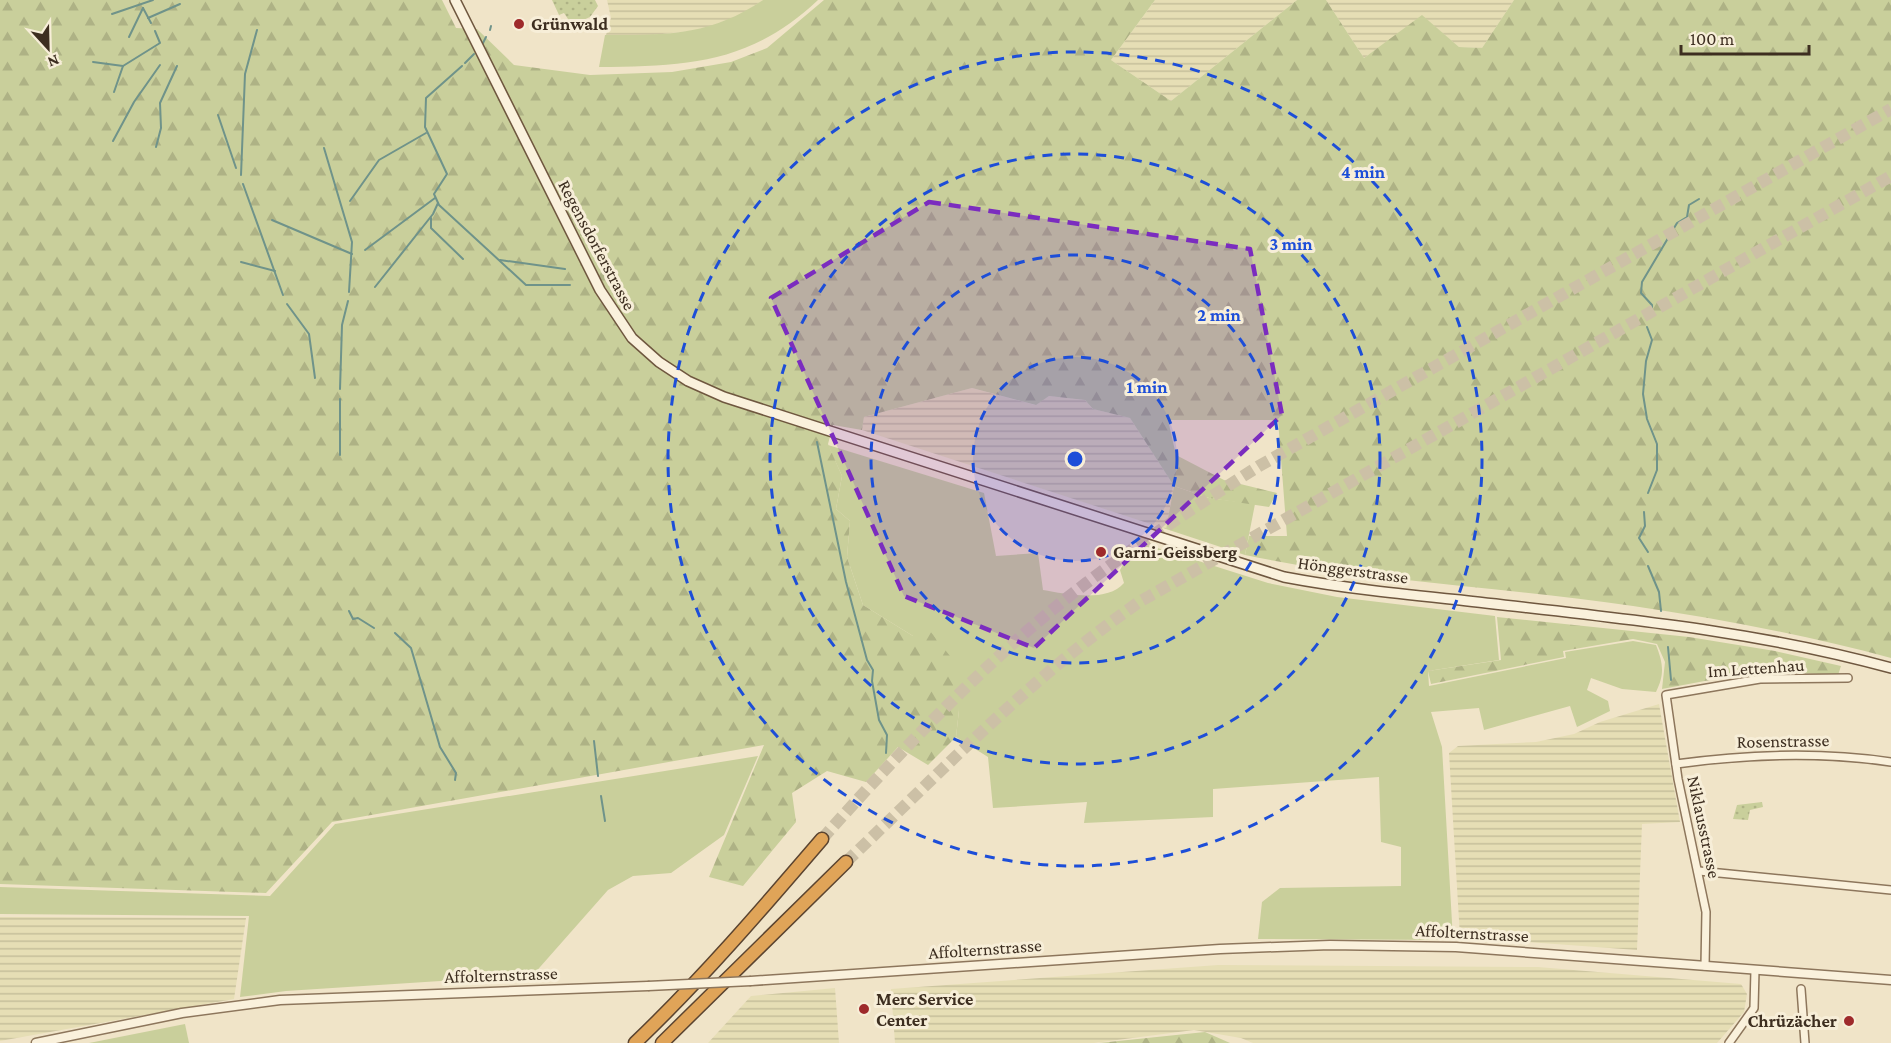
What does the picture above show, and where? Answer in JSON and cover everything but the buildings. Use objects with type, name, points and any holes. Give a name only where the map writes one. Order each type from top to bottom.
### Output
[{"type":"highway","points":[[635,1043],[674,1006],[730,945],[822,839]]},
{"type":"highway","points":[[662,1043],[846,862]]},
{"type":"main road","name":"Regensdorferstrasse","points":[[455,0],[582,258],[615,316],[632,338],[652,357],[688,381],[724,397],[828,432]]},
{"type":"main road","name":"Hönggerstrasse","points":[[828,432],[1284,578],[1357,589],[1686,626],[1778,640],[1891,668]]},
{"type":"street","name":"Im Lettenhau","points":[[1666,695],[1760,679],[1848,678]]},
{"type":"street","name":"Niklausstrasse","points":[[1666,695],[1676,765],[1706,912],[1705,966]]},
{"type":"street","name":"Rosenstrasse","points":[[1676,765],[1718,758],[1784,754],[1852,756],[1891,762]]},
{"type":"street","points":[[1699,871],[1891,890]]},
{"type":"street","name":"Affolternstrasse","points":[[36,1043],[193,1011],[291,999],[648,987],[1220,949],[1330,945],[1467,947],[1891,980]]},
{"type":"street","points":[[1729,1043],[1754,1008],[1755,970]]},
{"type":"street","points":[[1801,988],[1805,1043]]},
{"type":"highlighted area","points":[[929,202],[1250,249],[1282,415],[1034,648],[904,596],[771,298]]},
{"type":"shaded area","points":[[607,0],[763,0],[737,18],[700,30],[653,35],[606,35],[611,18]]},
{"type":"shaded area","points":[[1155,0],[1297,0],[1171,101],[1111,60]]},
{"type":"shaded area","points":[[1326,0],[1514,0],[1482,48],[1459,47],[1422,16],[1364,58]]},
{"type":"shaded area","points":[[972,388],[1035,405],[1049,396],[1085,400],[1093,409],[1130,418],[1174,486],[1166,529],[862,430],[864,417]]},
{"type":"shaded area","points":[[1659,704],[1680,822],[1642,824],[1637,950],[1460,937],[1449,753],[1458,746],[1536,742],[1574,734],[1600,722]]},
{"type":"shaded area","points":[[0,917],[246,918],[234,999],[0,1041]]},
{"type":"shaded area","points":[[1218,965],[1538,967],[1741,984],[1747,994],[1744,1012],[1717,1043],[1253,1043],[1241,1038],[1194,1030],[1094,1043],[895,1043],[891,989]]},
{"type":"shaded area","points":[[835,988],[839,1043],[708,1043],[751,996]]},
{"type":"green space","points":[[0,0],[442,0],[456,28],[477,29],[514,65],[590,75],[672,72],[731,62],[767,48],[824,0],[1155,0],[1111,60],[1171,101],[1297,0],[1326,0],[1364,58],[1422,15],[1459,47],[1482,48],[1514,0],[1891,0],[1891,658],[1795,635],[1666,611],[1585,599],[1341,572],[1245,555],[1249,536],[1287,536],[1278,420],[1168,420],[1176,455],[1224,480],[1277,493],[1269,507],[1209,498],[1174,486],[1130,418],[1093,409],[1085,400],[1049,396],[1036,405],[972,388],[864,417],[862,430],[833,425],[828,444],[842,476],[836,509],[850,521],[847,557],[863,605],[913,636],[930,631],[954,661],[959,710],[956,737],[928,765],[898,747],[866,782],[827,771],[792,793],[796,822],[743,886],[709,877],[764,745],[332,822],[266,893],[0,884]]},
{"type":"green space","points":[[552,0],[595,0],[598,6],[590,17],[572,25],[564,13],[559,15]]},
{"type":"green space","points":[[763,0],[818,0],[793,21],[767,37],[742,49],[716,57],[661,65],[599,67],[605,35],[648,35],[706,27],[744,12]]},
{"type":"green space","points":[[828,445],[984,493],[996,556],[1038,553],[1043,590],[1097,595],[1117,589],[1124,583],[1120,570],[1125,561],[1148,545],[1268,583],[1337,597],[1495,616],[1499,660],[1428,671],[1429,686],[1566,658],[1565,652],[1633,641],[1656,645],[1661,663],[1661,680],[1656,692],[1622,689],[1591,678],[1587,690],[1608,701],[1610,711],[1577,727],[1570,706],[1484,730],[1479,708],[1431,712],[1442,747],[1453,940],[1258,939],[1262,902],[1280,888],[1401,886],[1401,847],[1381,842],[1379,777],[1213,789],[1213,817],[1084,823],[1087,802],[993,808],[988,757],[956,737],[959,710],[913,636],[863,605],[847,557],[850,521],[836,509],[842,476]]},
{"type":"green space","points":[[1174,486],[1209,498],[1255,504],[1245,555],[1166,529]]},
{"type":"green space","points":[[1497,617],[1689,637],[1775,651],[1841,666],[1838,675],[1758,671],[1662,689],[1665,662],[1657,644],[1633,639],[1563,651],[1564,657],[1431,684],[1428,671],[1501,660]]},
{"type":"green space","points":[[758,756],[724,835],[671,873],[633,876],[608,890],[533,975],[286,991],[240,997],[249,916],[0,914],[0,887],[270,896],[335,824]]},
{"type":"green space","points":[[1762,802],[1763,807],[1750,810],[1748,820],[1733,819],[1737,805]]},
{"type":"green space","points":[[185,1024],[189,1043],[89,1043]]},
{"type":"green space","points":[[1205,1032],[1230,1043],[1099,1043]]},
{"type":"waterway","points":[[112,14],[153,0]]},
{"type":"waterway","points":[[148,18],[180,4]]},
{"type":"waterway","points":[[143,8],[151,23]]},
{"type":"waterway","points":[[129,37],[143,8]]},
{"type":"waterway","points":[[490,30],[491,26]]},
{"type":"waterway","points":[[241,175],[245,74],[257,30]]},
{"type":"waterway","points":[[114,92],[123,66],[160,43],[155,31]]},
{"type":"waterway","points":[[483,43],[486,37]]},
{"type":"waterway","points":[[465,63],[474,54]]},
{"type":"waterway","points":[[93,62],[123,66]]},
{"type":"waterway","points":[[113,141],[134,102],[160,65]]},
{"type":"waterway","points":[[156,147],[161,128],[160,103],[177,66]]},
{"type":"waterway","points":[[462,66],[426,98],[425,127],[447,174],[434,194],[439,205],[526,285],[570,285]]},
{"type":"waterway","points":[[218,115],[236,168]]},
{"type":"waterway","points":[[350,201],[379,160],[426,133]]},
{"type":"waterway","points":[[324,148],[352,242],[349,292]]},
{"type":"waterway","points":[[243,184],[283,295]]},
{"type":"waterway","points":[[365,250],[435,198]]},
{"type":"waterway","points":[[1652,313],[1652,305],[1641,293],[1642,282],[1677,223],[1687,217],[1689,205],[1699,199]]},
{"type":"waterway","points":[[375,287],[433,214],[438,203]]},
{"type":"waterway","points":[[431,218],[431,228],[463,259]]},
{"type":"waterway","points":[[272,220],[352,254]]},
{"type":"waterway","points":[[500,260],[565,269]]},
{"type":"waterway","points":[[241,262],[275,271]]},
{"type":"waterway","points":[[340,389],[342,325],[348,301]]},
{"type":"waterway","points":[[287,304],[309,334],[315,378]]},
{"type":"waterway","points":[[1647,327],[1652,340],[1646,361],[1643,394],[1647,419],[1657,444],[1657,470],[1648,493]]},
{"type":"waterway","points":[[340,399],[340,455]]},
{"type":"waterway","points":[[817,442],[846,582],[867,660],[873,670],[872,681],[879,720],[887,735],[886,753]]},
{"type":"waterway","points":[[1644,512],[1645,526],[1639,538],[1648,552]]},
{"type":"waterway","points":[[1648,566],[1659,592],[1661,611]]},
{"type":"waterway","points":[[349,611],[353,619],[358,618],[374,628]]},
{"type":"waterway","points":[[395,633],[411,648],[440,747],[456,773],[455,780]]},
{"type":"waterway","points":[[1668,647],[1671,680]]},
{"type":"waterway","points":[[594,741],[598,776]]},
{"type":"waterway","points":[[601,796],[605,821]]},
{"type":"tunnel","points":[[822,839],[921,732],[972,681],[1053,609],[1140,544],[1259,466],[1891,109]]},
{"type":"tunnel","points":[[846,862],[1023,694],[1139,602],[1891,176]]},
{"type":"place","name":"Grünwald","points":[[519,24]]},
{"type":"place","name":"Garni-Geissberg","points":[[1101,552]]},
{"type":"place","name":"Merc Service Center","points":[[864,1009]]},
{"type":"place","name":"Chrüzächer","points":[[1849,1021]]}]
